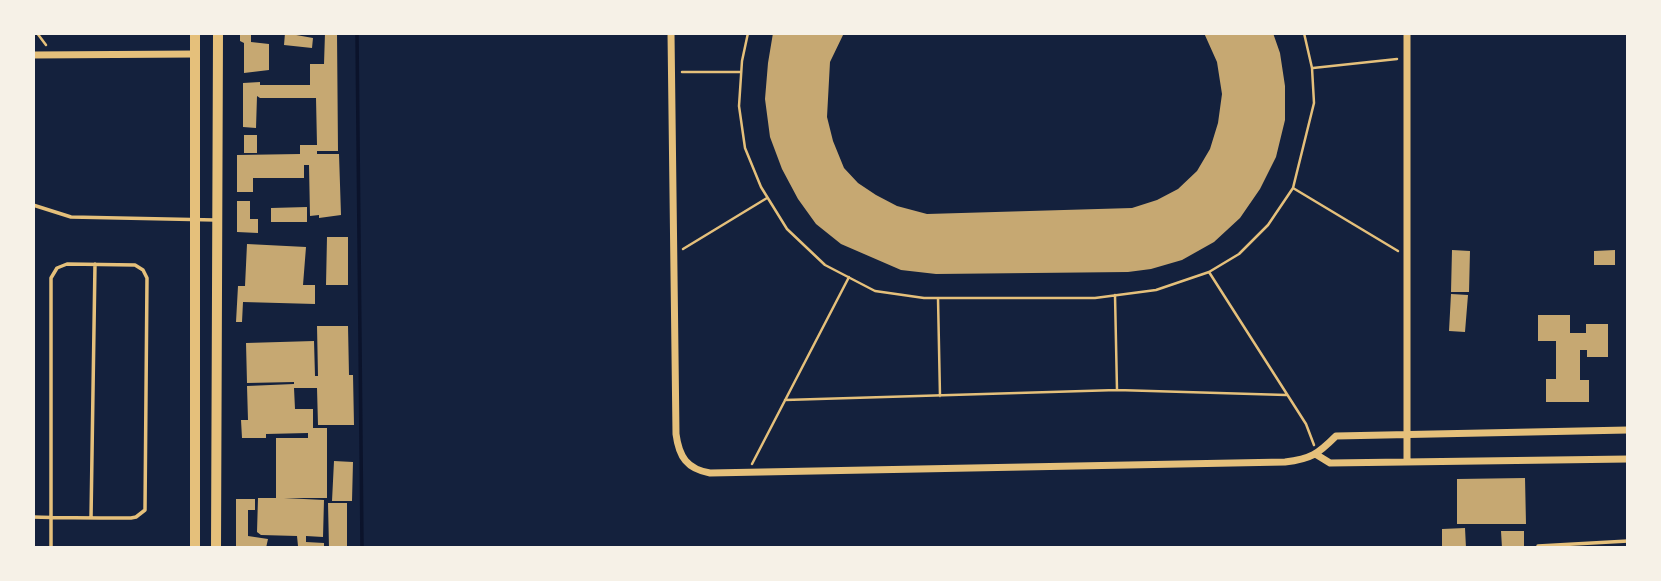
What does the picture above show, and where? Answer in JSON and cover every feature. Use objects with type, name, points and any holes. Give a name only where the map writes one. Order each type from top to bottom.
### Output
[{"type":"main road","points":[[195,33],[195,548]]},
{"type":"main road","points":[[216,548],[218,33]]},
{"type":"street","points":[[671,33],[678,451],[685,462],[695,470],[710,473],[1285,462],[1317,455],[1336,436],[1628,430]]},
{"type":"street","points":[[1407,33],[1407,460]]},
{"type":"street","points":[[33,55],[196,54]]},
{"type":"street","points":[[1317,455],[1330,463],[1628,459]]},
{"type":"lane","points":[[33,205],[71,217],[217,220]]},
{"type":"lane","points":[[91,518],[95,264]]},
{"type":"lane","points":[[33,517],[51,517],[91,518],[136,517],[145,510],[147,278],[143,270],[135,265],[62,265],[53,272],[51,278],[51,517],[51,548]]},
{"type":"lane","points":[[1538,546],[1628,541]]},
{"type":"path","points":[[748,33],[741,72],[739,106],[745,148],[761,187],[787,229],[825,265],[875,292],[938,298],[1095,298],[1156,290],[1209,272],[1239,254],[1268,225],[1293,188],[1314,103],[1304,33]]},
{"type":"path","points":[[1311,68],[1407,58]]},
{"type":"path","points":[[671,72],[741,72]]},
{"type":"path","points":[[1293,188],[1406,256]]},
{"type":"path","points":[[674,254],[768,198]]},
{"type":"path","points":[[1209,272],[1306,424],[1317,455]]},
{"type":"path","points":[[747,472],[849,277]]},
{"type":"path","points":[[1115,295],[1117,390]]},
{"type":"path","points":[[938,298],[940,396]]},
{"type":"path","points":[[785,400],[1117,390],[1286,395]]},
{"type":"building","points":[[240,33],[251,33],[251,42],[269,44],[269,70],[244,73],[244,43],[240,41]]},
{"type":"building","points":[[285,33],[313,38],[312,48],[284,45]]},
{"type":"building","points":[[325,33],[337,33],[338,151],[317,151],[317,154],[339,154],[341,215],[319,218],[319,215],[310,216],[309,165],[304,165],[304,178],[253,178],[253,192],[237,192],[237,155],[300,154],[300,145],[317,145],[316,98],[257,96],[256,128],[243,127],[243,83],[310,85],[310,64],[324,64]]},
{"type":"building","points":[[773,33],[844,33],[830,62],[827,117],[844,168],[858,183],[876,195],[897,206],[927,214],[1132,208],[1157,200],[1178,189],[1197,171],[1210,149],[1218,123],[1222,94],[1217,62],[1204,33],[1273,33],[1280,53],[1285,86],[1285,120],[1276,157],[1260,189],[1240,218],[1214,242],[1182,260],[1128,272],[936,274],[901,270],[841,244],[816,224],[798,199],[782,169],[770,137],[765,99]]},
{"type":"building","points":[[244,135],[257,135],[257,153],[244,153]]},
{"type":"building","points":[[237,201],[250,201],[250,219],[258,219],[258,233],[237,232]]},
{"type":"building","points":[[307,207],[307,222],[271,222],[271,208]]},
{"type":"building","points":[[327,237],[348,237],[348,285],[326,285]]},
{"type":"building","points":[[247,244],[306,247],[303,285],[315,285],[315,304],[243,302],[242,322],[236,322],[238,286],[245,286]]},
{"type":"building","points":[[1452,250],[1470,251],[1469,292],[1451,292]]},
{"type":"building","points":[[1615,250],[1615,265],[1594,265],[1594,251]]},
{"type":"building","points":[[1451,294],[1468,295],[1465,332],[1449,331]]},
{"type":"building","points":[[1538,315],[1570,315],[1570,333],[1586,333],[1586,324],[1608,324],[1608,357],[1587,357],[1587,350],[1580,350],[1580,380],[1589,380],[1589,402],[1546,402],[1546,379],[1556,379],[1556,341],[1538,341]]},
{"type":"building","points":[[317,326],[348,326],[354,425],[318,425],[317,388],[294,388],[295,409],[313,409],[313,428],[327,428],[327,498],[284,498],[324,500],[323,537],[306,536],[306,542],[324,543],[324,548],[306,548],[298,546],[297,536],[261,535],[257,532],[258,498],[276,498],[276,438],[308,438],[308,433],[266,434],[266,438],[242,438],[241,420],[248,420],[247,386],[294,384],[247,383],[246,343],[314,341],[315,376],[318,376]]},
{"type":"building","points":[[334,461],[353,462],[352,501],[332,501]]},
{"type":"building","points":[[1525,478],[1526,524],[1457,524],[1457,479]]},
{"type":"building","points":[[236,499],[255,499],[255,510],[248,510],[248,536],[268,539],[266,548],[236,547]]},
{"type":"building","points":[[328,503],[347,503],[347,548],[329,548]]},
{"type":"building","points":[[1465,528],[1466,548],[1442,548],[1442,529]]},
{"type":"building","points":[[1501,531],[1524,531],[1524,548],[1502,548]]},
{"type":"waterway","points":[[357,33],[362,547]]}]
